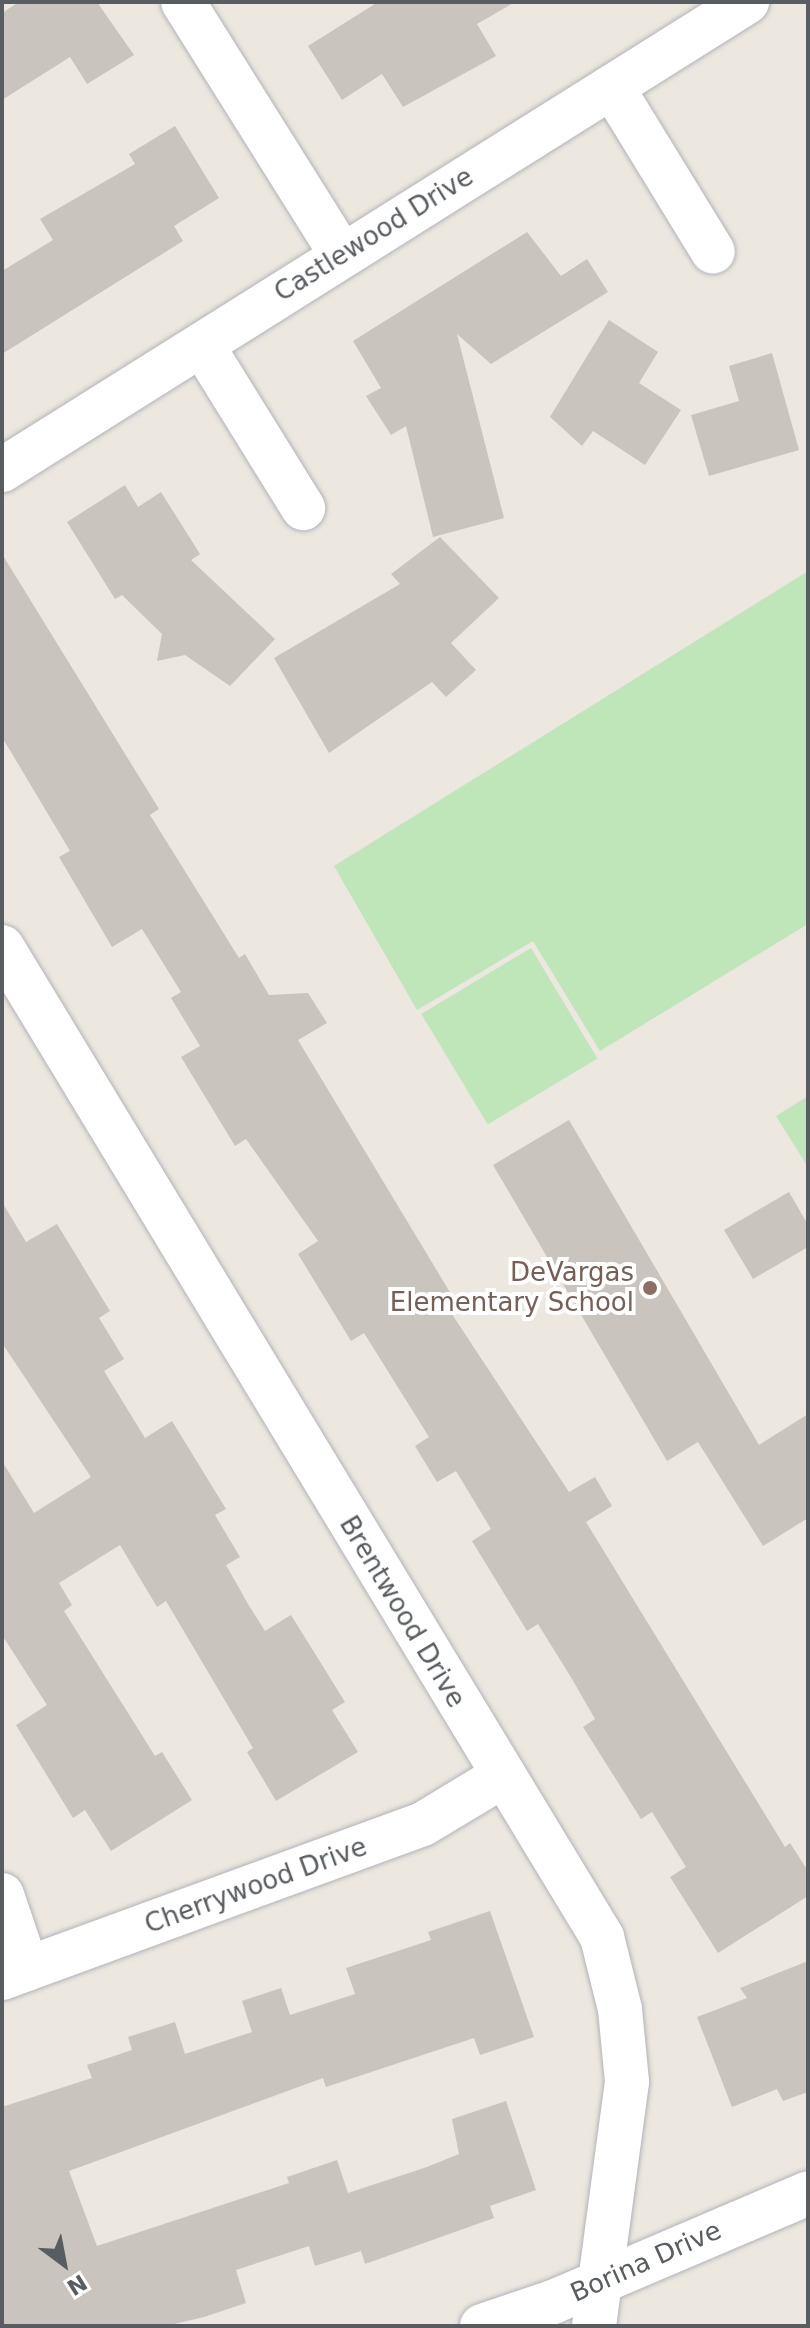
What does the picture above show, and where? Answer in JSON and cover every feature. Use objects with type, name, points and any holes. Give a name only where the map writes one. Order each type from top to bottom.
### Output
[{"type":"street","points":[[183,2],[341,254]]},
{"type":"street","name":"Castlewood Drive","points":[[2,470],[341,254],[747,2]]},
{"type":"street","points":[[612,87],[713,252]]},
{"type":"street","points":[[202,345],[303,508]]},
{"type":"street","name":"Brentwood Drive","points":[[2,947],[501,1777],[602,1937],[620,2009],[627,2082],[594,2326]]},
{"type":"street","name":"Cherrywood Drive","points":[[15,1973],[423,1824],[501,1777]]},
{"type":"street","points":[[2,1895],[15,1973]]},
{"type":"street","name":"Borina Drive","points":[[482,2326],[808,2193]]},
{"type":"green space","points":[[808,571],[808,924],[600,1051],[533,941],[417,1010],[334,866]]},
{"type":"green space","points":[[531,948],[597,1059],[488,1124],[421,1014]]},
{"type":"green space","points":[[808,1096],[808,1163],[806,1164],[776,1116]]},
{"type":"building","points":[[19,2],[97,2],[134,55],[87,84],[70,57],[2,100],[2,13]]},
{"type":"building","points":[[378,2],[515,2],[477,24],[496,56],[403,107],[382,74],[342,100],[308,46]]},
{"type":"building","points":[[175,126],[219,198],[174,226],[183,241],[2,354],[2,271],[53,240],[40,219],[135,164],[129,154]]},
{"type":"building","points":[[527,232],[561,276],[587,259],[608,292],[491,364],[457,334],[504,518],[433,537],[406,426],[391,435],[366,396],[381,388],[353,341]]},
{"type":"building","points":[[609,320],[658,352],[639,383],[681,410],[645,465],[593,431],[582,446],[550,417]]},
{"type":"building","points":[[772,353],[799,450],[709,476],[691,415],[739,401],[729,366]]},
{"type":"building","points":[[125,485],[138,507],[161,492],[200,554],[191,560],[275,639],[230,686],[185,655],[157,661],[162,634],[122,595],[115,599],[67,522]]},
{"type":"building","points":[[440,537],[499,598],[451,643],[476,670],[446,697],[432,682],[329,753],[274,658],[400,584],[391,574]]},
{"type":"building","points":[[2,554],[159,809],[150,815],[239,958],[245,954],[269,995],[308,993],[327,1023],[298,1040],[451,1294],[442,1299],[569,1492],[595,1477],[612,1506],[586,1522],[785,1847],[790,1843],[808,1871],[808,1896],[718,1953],[670,1877],[686,1867],[652,1812],[641,1819],[583,1727],[595,1719],[572,1679],[538,1624],[527,1631],[472,1541],[491,1529],[456,1471],[437,1482],[415,1446],[429,1437],[364,1333],[351,1341],[298,1254],[318,1241],[246,1139],[235,1146],[181,1057],[200,1046],[171,998],[181,992],[142,929],[112,947],[59,857],[70,851],[2,737]]},
{"type":"building","points":[[569,1120],[759,1445],[808,1414],[808,1518],[763,1546],[698,1442],[667,1461],[493,1165]]},
{"type":"building","points":[[789,1192],[808,1225],[808,1247],[753,1279],[724,1230]]},
{"type":"building","points":[[2,1202],[26,1242],[57,1224],[110,1311],[99,1318],[124,1359],[104,1371],[145,1438],[172,1421],[226,1509],[215,1515],[240,1557],[226,1565],[248,1604],[265,1631],[291,1615],[345,1702],[332,1710],[358,1752],[276,1801],[247,1752],[253,1748],[166,1601],[157,1607],[120,1545],[59,1583],[72,1605],[64,1611],[155,1756],[162,1752],[192,1800],[111,1851],[85,1810],[73,1818],[16,1725],[47,1705],[2,1635],[2,1461],[34,1513],[91,1477],[2,1343]]},
{"type":"building","points":[[490,1911],[534,2037],[480,2055],[474,2038],[326,2087],[323,2078],[69,2171],[97,2246],[289,2183],[287,2177],[337,2160],[348,2193],[427,2167],[459,2154],[452,2119],[506,2101],[536,2190],[490,2206],[494,2218],[365,2264],[361,2251],[315,2266],[309,2246],[236,2270],[246,2303],[204,2317],[166,2326],[2,2326],[2,2107],[92,2078],[87,2065],[132,2050],[128,2037],[175,2022],[185,2054],[252,2032],[242,2001],[281,1988],[290,2015],[355,1994],[346,1968],[431,1940],[428,1932]]},
{"type":"building","points":[[808,1961],[808,2092],[783,2101],[777,2089],[732,2107],[697,2017],[747,1998],[740,1988]]},
{"type":"place","name":"DeVargas Elementary School","points":[[650,1288]]}]
